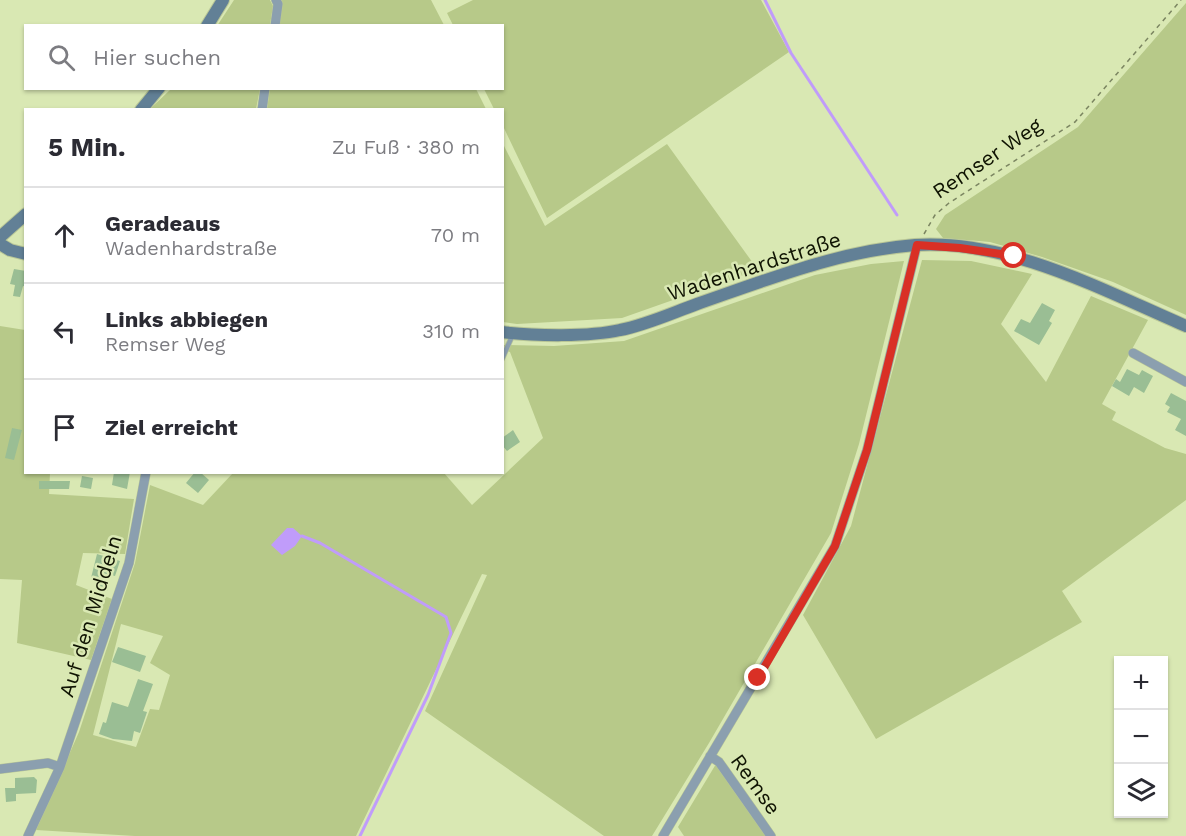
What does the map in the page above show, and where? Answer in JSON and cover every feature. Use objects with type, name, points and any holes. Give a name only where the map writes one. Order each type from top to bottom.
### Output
[{"type":"street","points":[[208,24],[223,0]]},
{"type":"street","points":[[275,24],[278,4],[276,0]]},
{"type":"street","points":[[143,108],[157,90]]},
{"type":"street","points":[[262,108],[266,90]]},
{"type":"street","points":[[0,237],[24,216]]},
{"type":"street","points":[[0,244],[10,250],[24,254]]},
{"type":"street","points":[[663,836],[835,546],[867,450],[917,245]]},
{"type":"street","name":"Wadenhardstraße","points":[[508,333],[567,334],[620,331],[809,264],[864,251],[917,245],[960,248],[1014,256],[1063,273],[1186,326]]},
{"type":"street","points":[[1133,353],[1186,382]]},
{"type":"street","name":"Auf den Middeln","points":[[28,836],[60,768],[129,563],[146,474]]},
{"type":"street","name":"Remse","points":[[710,756],[719,762],[771,836]]},
{"type":"street","points":[[0,769],[48,763],[60,768]]},
{"type":"lane","points":[[504,350],[508,333]]},
{"type":"path","name":"Remser Weg","points":[[917,245],[935,215],[949,203],[1075,122],[1181,0]]},
{"type":"green space","points":[[234,0],[270,0],[273,6],[270,24],[218,24]]},
{"type":"green space","points":[[282,0],[431,0],[443,24],[279,24]]},
{"type":"green space","points":[[473,0],[761,0],[789,52],[547,218],[504,128],[504,108],[494,108],[484,90],[504,90],[504,24],[452,24],[447,13]]},
{"type":"green space","points":[[1186,3],[1186,315],[1113,282],[1042,257],[990,242],[943,238],[936,229],[945,215],[1078,127]]},
{"type":"green space","points":[[170,90],[260,90],[256,108],[151,108]]},
{"type":"green space","points":[[270,90],[476,90],[486,108],[267,108]]},
{"type":"green space","points":[[667,144],[758,270],[622,318],[517,324],[504,322],[504,146],[545,226]]},
{"type":"green space","points":[[922,260],[971,261],[1032,274],[1001,324],[1046,382],[1091,296],[1148,320],[1102,404],[1116,412],[1112,420],[1165,448],[1186,454],[1186,500],[1062,591],[1082,622],[876,739],[803,615],[851,526]]},
{"type":"green space","points":[[904,261],[859,444],[831,533],[652,836],[604,836],[425,711],[487,575],[482,574],[356,836],[135,836],[36,830],[79,732],[135,563],[150,485],[203,505],[232,474],[445,474],[472,505],[543,438],[510,352],[504,350],[504,345],[554,346],[624,341],[815,275],[871,264]],"holes":[[[121,624],[163,636],[150,663],[170,675],[159,710],[150,709],[136,747],[93,735]]]},
{"type":"green space","points":[[0,326],[24,330],[24,474],[50,474],[49,494],[134,499],[125,554],[83,553],[76,585],[112,599],[91,660],[17,643],[22,580],[0,579]]},
{"type":"green space","points":[[716,764],[766,836],[684,836],[678,827]]},
{"type":"shaded area","points":[[287,528],[293,528],[302,536],[295,546],[282,555],[271,545]]},
{"type":"building","points":[[14,269],[24,271],[24,286],[20,297],[13,296],[15,285],[10,284]]},
{"type":"building","points":[[1042,303],[1055,310],[1049,321],[1052,323],[1039,345],[1014,331],[1021,319],[1030,323]]},
{"type":"building","points":[[1127,369],[1139,375],[1142,370],[1153,376],[1144,393],[1134,387],[1129,396],[1112,386],[1116,379],[1120,382]]},
{"type":"building","points":[[1171,393],[1186,401],[1186,436],[1175,430],[1181,419],[1167,412],[1170,407],[1165,404]]},
{"type":"building","points":[[12,428],[22,430],[14,460],[5,458]]},
{"type":"building","points":[[513,430],[520,442],[507,451],[504,447],[504,437]]},
{"type":"building","points":[[114,474],[130,474],[127,489],[112,485]]},
{"type":"building","points":[[193,474],[202,474],[209,480],[198,493],[186,483]]},
{"type":"building","points":[[82,476],[93,478],[91,489],[80,487]]},
{"type":"building","points":[[39,481],[70,481],[69,489],[39,489]]},
{"type":"building","points":[[97,554],[120,561],[115,576],[108,574],[108,591],[96,591],[97,578],[91,578]]},
{"type":"building","points":[[118,647],[146,656],[140,672],[112,662]]},
{"type":"building","points":[[138,679],[153,684],[143,711],[147,712],[140,733],[134,731],[132,741],[113,739],[99,734],[103,722],[106,723],[112,702],[128,707]]},
{"type":"building","points":[[34,777],[37,780],[36,793],[16,794],[16,801],[6,802],[5,788],[15,788],[15,778]]},
{"type":"waterway","points":[[765,0],[791,53],[897,215]]},
{"type":"waterway","points":[[302,536],[320,543],[446,617],[451,633],[428,695],[360,836]]},
{"type":"route","points":[[758,678],[835,546],[867,450],[917,245],[960,248],[1014,256]]}]
